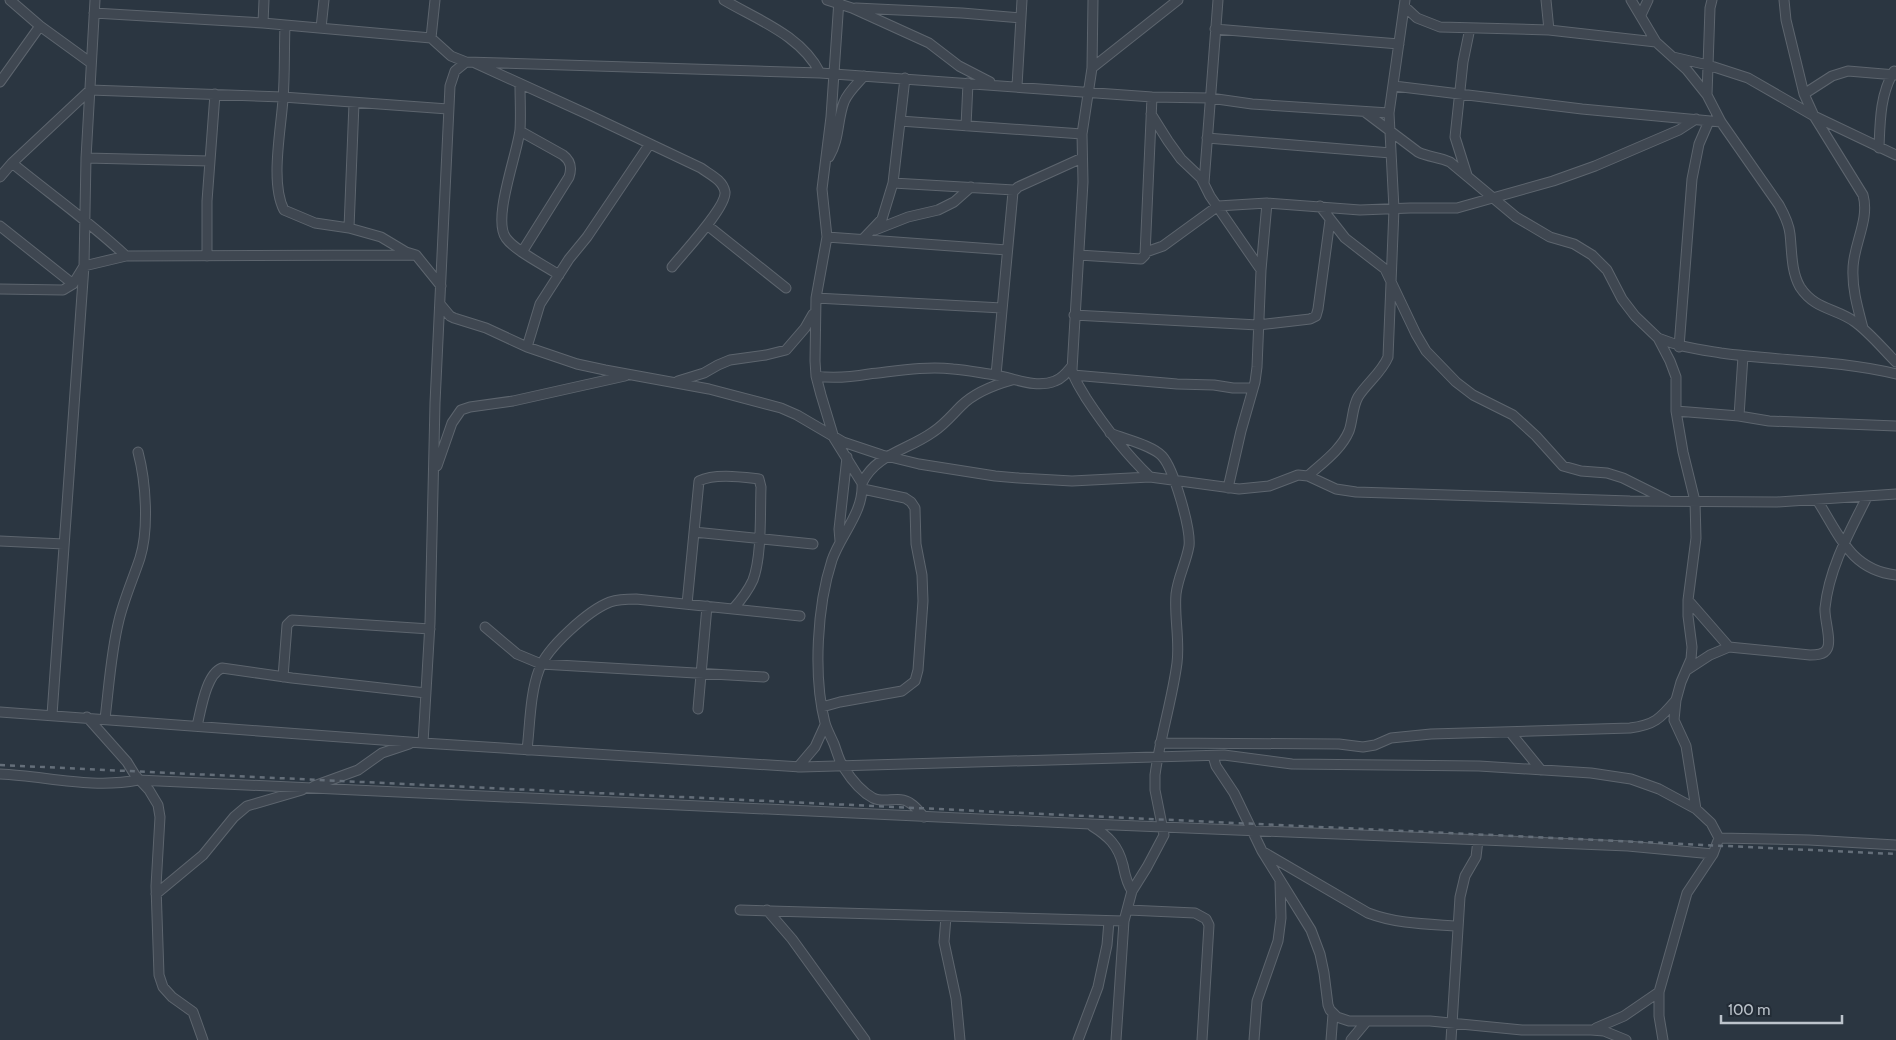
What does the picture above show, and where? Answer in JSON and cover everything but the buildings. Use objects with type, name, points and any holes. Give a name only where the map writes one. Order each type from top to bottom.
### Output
[{"type":"street","points":[[10,0],[40,26],[90,63]]},
{"type":"street","points":[[52,715],[84,266],[86,158],[95,0]]},
{"type":"street","points":[[263,23],[264,0]]},
{"type":"street","points":[[321,28],[324,0]]},
{"type":"street","points":[[431,38],[435,0]]},
{"type":"street","points":[[724,0],[802,47],[814,61],[820,73]]},
{"type":"street","points":[[827,0],[839,2],[929,43],[959,66],[994,85]]},
{"type":"street","points":[[1017,86],[1022,0]]},
{"type":"street","points":[[1093,0],[1092,68],[1082,134],[1083,182],[1072,370],[1110,433],[1150,477]]},
{"type":"street","points":[[1092,68],[1178,0]]},
{"type":"street","points":[[1204,184],[1218,0]]},
{"type":"street","points":[[1546,0],[1549,30]]},
{"type":"street","points":[[1631,0],[1656,42],[1687,70],[1707,95],[1721,122],[1786,218],[1790,232],[1794,272],[1800,287],[1821,306],[1852,320],[1863,328],[1896,362]]},
{"type":"street","points":[[1641,15],[1648,0]]},
{"type":"street","points":[[1707,95],[1710,8],[1712,0]]},
{"type":"street","points":[[1784,0],[1786,20],[1804,94],[1814,116],[1863,195],[1865,204],[1862,229],[1852,268],[1854,289],[1863,328]]},
{"type":"street","points":[[822,706],[902,691],[912,684],[917,676],[923,601],[922,575],[916,544],[915,508],[905,498],[863,486],[847,456],[834,438],[816,376],[814,345],[816,298],[827,236],[822,202],[839,2]]},
{"type":"street","points":[[1404,3],[1417,18],[1440,27],[1549,30],[1656,42]]},
{"type":"street","points":[[1308,476],[1337,449],[1348,432],[1357,400],[1388,357],[1394,209],[1388,128],[1404,3]]},
{"type":"street","points":[[852,8],[962,13],[1021,18]]},
{"type":"street","points":[[94,13],[263,23],[431,38],[451,56],[587,114],[717,178],[723,186],[725,199],[707,225],[672,266]]},
{"type":"street","points":[[0,82],[40,26]]},
{"type":"street","points":[[285,26],[283,97],[277,172],[282,207],[292,215],[315,223],[349,228],[381,237],[406,252],[416,255],[441,286]]},
{"type":"street","points":[[1468,177],[1455,137],[1470,28]]},
{"type":"street","points":[[1215,29],[1399,44]]},
{"type":"street","points":[[1672,57],[1708,65],[1748,78],[1814,116],[1896,155]]},
{"type":"street","points":[[420,743],[426,693],[430,629],[435,403],[448,109],[452,76],[468,62],[820,73],[1152,97],[1210,98],[1252,104],[1389,113]]},
{"type":"street","points":[[0,65],[8,71]]},
{"type":"street","points":[[1804,94],[1841,72],[1895,73],[1886,88],[1881,110],[1879,148]]},
{"type":"street","points":[[826,161],[836,142],[844,103],[864,76]]},
{"type":"street","points":[[863,239],[873,231],[882,219],[893,183],[905,78]]},
{"type":"street","points":[[966,126],[968,83]]},
{"type":"street","points":[[520,84],[520,132],[509,177],[502,230],[506,238],[514,246],[560,275]]},
{"type":"street","points":[[1394,86],[1582,109],[1721,122]]},
{"type":"street","points":[[0,177],[12,163],[90,90],[283,97],[448,109]]},
{"type":"street","points":[[207,256],[207,201],[215,94]]},
{"type":"street","points":[[1079,256],[1144,257],[1146,252],[1152,97]]},
{"type":"street","points":[[349,228],[354,103]]},
{"type":"street","points":[[1365,112],[1418,152],[1450,162],[1516,216],[1535,228],[1550,237],[1574,244],[1592,255],[1607,270],[1622,299],[1635,316],[1658,338],[1670,361],[1676,377],[1676,411],[1682,452],[1695,501],[1696,538],[1688,600],[1692,646],[1691,659],[1681,682],[1676,700],[1674,720],[1686,746],[1696,809]]},
{"type":"street","points":[[1151,114],[1168,141],[1204,184],[1210,196],[1261,270]]},
{"type":"street","points":[[1146,252],[1163,246],[1218,206],[1268,203],[1360,210],[1457,208],[1595,166],[1679,130],[1696,119]]},
{"type":"street","points":[[1679,347],[1692,179],[1699,144],[1709,120]]},
{"type":"street","points":[[900,121],[1082,134]]},
{"type":"street","points":[[520,132],[568,158],[571,166],[569,177],[522,252]]},
{"type":"street","points":[[1207,138],[1390,153]]},
{"type":"street","points":[[527,347],[540,304],[649,145]]},
{"type":"street","points":[[86,158],[210,161]]},
{"type":"street","points":[[893,183],[1014,190],[1082,158]]},
{"type":"street","points":[[12,163],[84,222],[103,234],[126,256]]},
{"type":"street","points":[[873,231],[908,217],[938,210],[954,202],[971,187]]},
{"type":"street","points":[[996,375],[1014,190]]},
{"type":"street","points":[[1228,488],[1257,367],[1261,270],[1268,203]]},
{"type":"street","points":[[1320,206],[1355,247],[1378,262],[1390,277],[1416,334],[1426,351],[1456,382],[1472,395],[1513,415],[1536,436],[1563,466],[1582,471],[1606,473],[1623,478],[1669,501]]},
{"type":"street","points":[[1074,315],[1258,324],[1310,319],[1316,316],[1330,220]]},
{"type":"street","points":[[707,225],[786,288]]},
{"type":"street","points":[[0,226],[73,284]]},
{"type":"street","points":[[827,236],[1007,250]]},
{"type":"street","points":[[0,289],[63,290],[73,284],[84,266],[126,256],[416,255]]},
{"type":"street","points":[[816,298],[1002,308]]},
{"type":"street","points":[[440,304],[454,318],[486,328],[527,347],[577,364],[741,396],[781,408],[797,415],[834,438],[887,456],[919,464],[995,476],[1072,481],[1150,477],[1228,488],[1256,488],[1269,486],[1298,475],[1308,476],[1329,487],[1356,492],[1669,501],[1777,502],[1896,494]]},
{"type":"street","points":[[673,382],[704,373],[730,360],[786,350],[808,324],[816,308]]},
{"type":"street","points":[[1658,338],[1679,347],[1743,356],[1848,365],[1896,374]]},
{"type":"street","points":[[1739,416],[1743,356]]},
{"type":"street","points":[[816,376],[828,378],[924,368],[953,369],[996,375],[1033,384],[1050,383],[1072,370],[1177,384],[1214,384],[1233,388],[1253,388]]},
{"type":"street","points":[[434,474],[452,424],[462,410],[470,407],[513,401],[629,375]]},
{"type":"street","points":[[924,816],[911,803],[904,800],[874,798],[860,787],[843,767],[825,725],[819,665],[819,632],[826,581],[832,558],[860,504],[863,486],[870,470],[887,456],[915,443],[934,431],[961,406],[981,391],[1012,380]]},
{"type":"street","points":[[1676,411],[1739,416],[1769,421],[1896,426]]},
{"type":"street","points":[[1110,433],[1144,446],[1161,455],[1167,463],[1185,516],[1189,541],[1186,560],[1177,584],[1177,662],[1160,742],[1155,790],[1163,827],[1163,839],[1132,891],[1124,922],[1116,1040]]},
{"type":"street","points":[[105,719],[119,620],[140,557],[143,542],[145,484],[138,452]]},
{"type":"street","points":[[840,541],[839,529],[847,456]]},
{"type":"street","points":[[687,604],[699,481],[704,478],[739,476],[759,479],[761,487],[759,538],[753,579],[744,596],[733,609]]},
{"type":"street","points":[[1687,670],[1710,655],[1729,647],[1810,655],[1822,654],[1827,650],[1829,643],[1825,610],[1828,589],[1844,545],[1867,497]]},
{"type":"street","points":[[1817,500],[1851,554],[1867,566],[1886,574],[1896,575]]},
{"type":"street","points":[[694,532],[813,544]]},
{"type":"street","points":[[0,541],[64,544]]},
{"type":"street","points":[[527,750],[536,680],[541,664],[580,621],[612,601],[626,598],[800,616]]},
{"type":"street","points":[[1688,600],[1729,647]]},
{"type":"street","points":[[698,708],[707,606]]},
{"type":"street","points":[[283,677],[287,625],[290,621],[430,629]]},
{"type":"street","points":[[485,627],[510,649],[541,664],[764,677]]},
{"type":"street","points":[[197,726],[211,677],[216,670],[228,668],[283,677],[426,693]]},
{"type":"street","points":[[1160,742],[1339,744],[1362,747],[1402,736],[1645,726],[1660,719],[1676,700]]},
{"type":"street","points":[[0,712],[420,743],[798,767],[1232,755],[1292,764],[1479,766],[1591,773],[1631,779],[1659,789],[1696,809],[1711,823],[1719,838],[1713,854],[1687,893],[1659,992],[1659,1016],[1664,1040]]},
{"type":"street","points":[[87,717],[119,752],[158,805],[160,818],[156,894],[159,975],[163,987],[192,1012],[204,1040]]},
{"type":"street","points":[[798,767],[815,747],[825,725]]},
{"type":"street","points":[[1510,732],[1541,770]]},
{"type":"street","points":[[156,894],[203,855],[234,818],[247,806],[310,788],[358,770],[382,753],[420,743]]},
{"type":"street","points":[[1213,756],[1216,766],[1234,793],[1262,851],[1311,930],[1320,954],[1328,1005],[1333,1014],[1342,1019],[1366,1022],[1452,1023],[1542,1031],[1604,1031],[1626,1040]]},
{"type":"street","points":[[0,774],[101,783],[138,780],[1090,824],[1628,846],[1713,854]]},
{"type":"street","points":[[1090,824],[1114,841],[1123,863],[1126,880],[1132,891]]},
{"type":"street","points":[[1719,838],[1809,840],[1896,845]]},
{"type":"street","points":[[1451,1040],[1460,897],[1465,876],[1476,857],[1478,840]]},
{"type":"street","points":[[1262,851],[1368,913],[1394,921],[1457,926]]},
{"type":"street","points":[[1254,1040],[1257,1001],[1278,941],[1281,918],[1280,880]]},
{"type":"street","points":[[740,910],[1124,922]]},
{"type":"street","points":[[767,910],[792,939],[865,1040]]},
{"type":"street","points":[[1128,910],[1195,913],[1206,919],[1209,925],[1202,1040]]},
{"type":"street","points":[[946,917],[944,942],[956,998],[960,1040]]},
{"type":"street","points":[[1078,1040],[1098,987],[1107,945],[1109,921]]},
{"type":"street","points":[[1591,1030],[1624,1016],[1659,992]]},
{"type":"street","points":[[1331,1040],[1333,1014]]},
{"type":"street","points":[[1351,1040],[1366,1022]]},
{"type":"street","points":[[1515,1029],[1519,1040]]},
{"type":"railway","points":[[0,765],[1896,854]]}]
